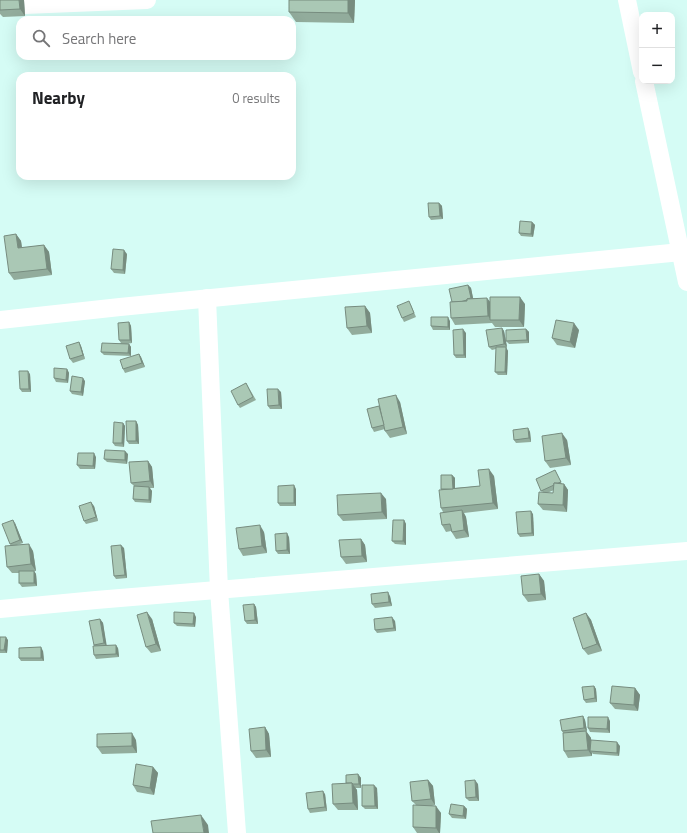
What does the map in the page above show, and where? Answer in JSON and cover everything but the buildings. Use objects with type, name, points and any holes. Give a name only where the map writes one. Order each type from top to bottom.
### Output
[{"type":"street","points":[[0,6],[147,0]]},
{"type":"street","points":[[627,0],[639,58]]},
{"type":"street","points":[[645,84],[687,282]]},
{"type":"street","points":[[0,320],[206,298],[681,252]]},
{"type":"street","points":[[206,298],[219,590],[237,833]]},
{"type":"street","points":[[0,609],[687,551]]}]
